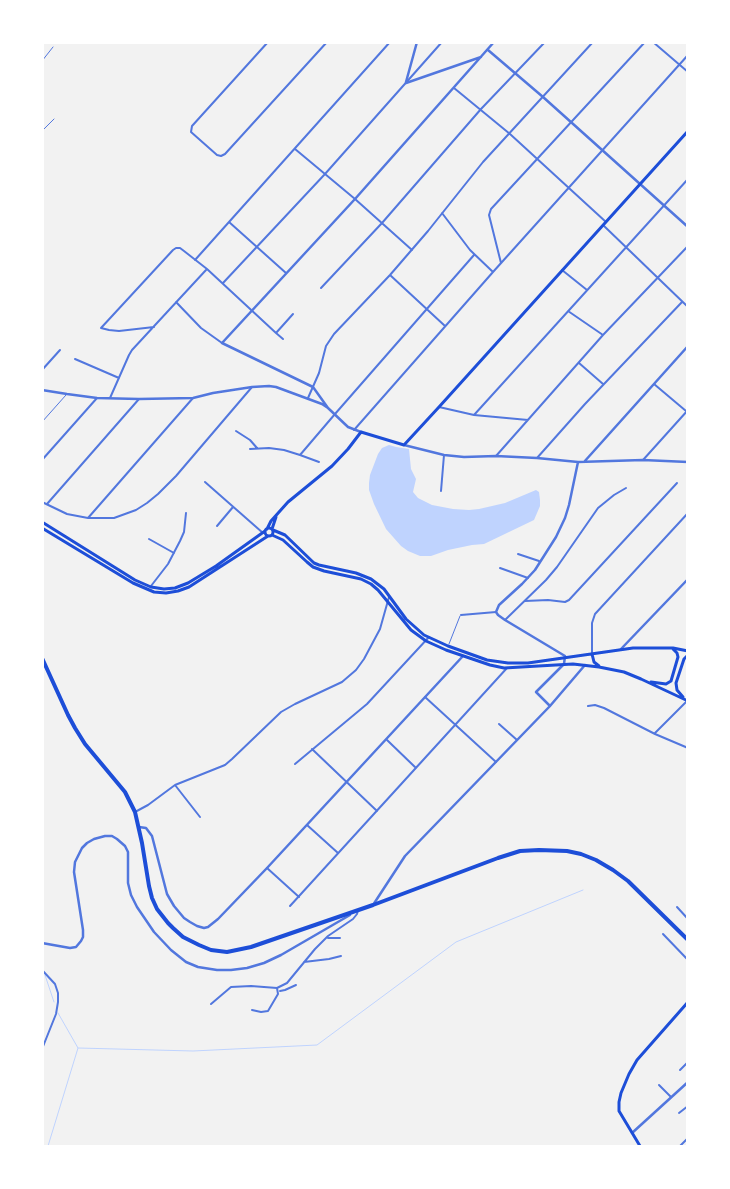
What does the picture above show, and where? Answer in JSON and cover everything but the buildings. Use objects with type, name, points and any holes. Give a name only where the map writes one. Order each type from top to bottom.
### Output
[{"type":"highway","points":[[42,658],[75,728],[85,744],[125,792],[135,812],[148,886],[157,909],[183,937],[199,946],[227,952],[251,947],[520,851],[539,850],[567,851],[581,854],[613,870],[628,881],[688,940]]},
{"type":"main road","points":[[269,532],[270,523],[288,502],[332,466],[361,432],[404,445],[688,131]]},
{"type":"main road","points":[[42,522],[154,592],[166,593],[189,587],[269,532],[278,532],[285,535],[314,563],[356,573],[378,584],[415,628],[448,646],[487,660],[528,663],[633,648],[673,648],[688,651]]},
{"type":"main road","points":[[42,528],[133,583],[150,589]]},
{"type":"main road","points":[[269,532],[283,540],[313,567],[366,581],[378,590],[410,630],[426,641],[463,656],[490,665],[508,668],[564,664],[599,667],[624,672],[686,700]]},
{"type":"main road","points":[[648,682],[666,684],[671,681],[678,657],[673,648]]},
{"type":"main road","points":[[592,654],[594,662],[599,667]]},
{"type":"main road","points":[[686,700],[678,692],[676,686],[688,655]]},
{"type":"main road","points":[[640,1146],[618,1107],[621,1093],[629,1074],[638,1060],[688,1002]]},
{"type":"street","points":[[268,42],[192,126],[191,132],[217,154],[222,156],[327,42]]},
{"type":"street","points":[[195,260],[390,42]]},
{"type":"street","points":[[406,82],[418,42]]},
{"type":"street","points":[[223,283],[325,174],[442,42]]},
{"type":"street","points":[[222,343],[355,199],[494,42]]},
{"type":"street","points":[[321,288],[382,223],[481,109],[545,42]]},
{"type":"street","points":[[308,398],[319,373],[326,346],[330,339],[412,250],[483,162],[593,42]]},
{"type":"street","points":[[501,263],[489,215],[491,209],[644,42]]},
{"type":"street","points":[[653,42],[688,72]]},
{"type":"street","points":[[488,50],[688,227]]},
{"type":"street","points":[[354,430],[688,55]]},
{"type":"street","points":[[406,82],[482,57]]},
{"type":"street","points":[[454,88],[510,134],[568,188],[688,307]]},
{"type":"street","points":[[295,149],[412,250]]},
{"type":"street","points":[[474,415],[688,179]]},
{"type":"street","points":[[442,213],[474,255],[493,272]]},
{"type":"street","points":[[229,222],[286,273]]},
{"type":"street","points":[[496,456],[603,336],[688,246]]},
{"type":"street","points":[[154,327],[119,331],[101,328],[173,250],[180,248],[223,283],[283,339]]},
{"type":"street","points":[[300,454],[474,255]]},
{"type":"street","points":[[110,398],[129,355],[207,269]]},
{"type":"street","points":[[562,270],[587,290]]},
{"type":"street","points":[[390,274],[445,326]]},
{"type":"street","points":[[176,302],[201,328],[222,343],[313,387],[328,408],[344,423],[354,430],[361,432]]},
{"type":"street","points":[[537,458],[682,302]]},
{"type":"street","points":[[568,311],[603,336]]},
{"type":"street","points":[[276,333],[293,314]]},
{"type":"street","points":[[584,462],[688,346]]},
{"type":"street","points":[[42,370],[60,350]]},
{"type":"street","points":[[75,359],[119,378]]},
{"type":"street","points":[[579,363],[603,385]]},
{"type":"street","points":[[643,460],[687,411],[654,384]]},
{"type":"street","points":[[42,390],[98,398],[139,400],[193,398],[213,393],[269,386],[308,398],[328,408]]},
{"type":"street","points":[[42,502],[72,516],[88,518],[114,518],[147,504],[176,476],[252,387]]},
{"type":"street","points":[[42,460],[98,398]]},
{"type":"street","points":[[88,518],[193,398]]},
{"type":"street","points":[[47,504],[139,400]]},
{"type":"street","points":[[439,407],[474,415],[528,420]]},
{"type":"street","points":[[236,431],[258,448]]},
{"type":"street","points":[[404,445],[444,455],[464,457],[496,456],[578,462],[643,460],[688,462]]},
{"type":"street","points":[[250,449],[277,449],[300,454],[319,462]]},
{"type":"street","points":[[441,491],[444,455]]},
{"type":"street","points":[[496,612],[499,605],[529,578],[556,537],[569,505],[578,462]]},
{"type":"street","points":[[205,482],[233,507],[269,532]]},
{"type":"street","points":[[525,601],[548,600],[565,602],[569,600],[677,483]]},
{"type":"street","points":[[505,620],[557,567],[598,508],[626,488]]},
{"type":"street","points":[[217,526],[233,507]]},
{"type":"street","points":[[150,589],[168,564],[184,532],[186,513]]},
{"type":"street","points":[[592,654],[592,624],[595,614],[688,513]]},
{"type":"street","points":[[149,539],[174,553]]},
{"type":"street","points":[[518,554],[541,562]]},
{"type":"street","points":[[500,568],[529,578]]},
{"type":"street","points":[[621,649],[688,579]]},
{"type":"street","points":[[135,812],[176,785],[224,765],[281,712],[342,682],[356,670],[364,659],[380,629],[389,597]]},
{"type":"street","points":[[460,615],[496,612]]},
{"type":"street","points":[[496,612],[505,620],[564,655],[564,664],[536,692],[550,706]]},
{"type":"street","points":[[295,764],[367,704],[430,637]]},
{"type":"street","points":[[632,638],[630,644],[633,648]]},
{"type":"street","points":[[139,827],[146,828],[152,836],[167,894],[179,912],[184,918],[197,926],[204,928],[212,924],[347,783],[466,652]]},
{"type":"street","points":[[372,905],[405,856],[550,706],[585,665]]},
{"type":"street","points":[[290,906],[508,668]]},
{"type":"street","points":[[426,698],[496,762]]},
{"type":"street","points":[[655,734],[686,700]]},
{"type":"street","points":[[588,706],[594,705],[604,708],[655,734],[688,748]]},
{"type":"street","points":[[499,724],[517,740]]},
{"type":"street","points":[[387,740],[416,768]]},
{"type":"street","points":[[312,749],[377,811]]},
{"type":"street","points":[[176,785],[200,817]]},
{"type":"street","points":[[307,825],[338,853]]},
{"type":"street","points":[[42,943],[70,948],[76,947],[81,941],[83,926],[74,872],[75,862],[82,848],[87,843],[105,836],[112,836],[126,846],[128,852],[128,883],[136,908],[154,932],[171,950],[186,962],[198,967],[231,970],[264,963],[358,910]]},
{"type":"street","points":[[267,868],[298,897]]},
{"type":"street","points":[[677,907],[688,919]]},
{"type":"street","points":[[252,1010],[268,1011],[278,994],[278,990],[326,938],[353,920],[358,910]]},
{"type":"street","points":[[663,934],[688,960]]},
{"type":"street","points":[[326,938],[340,938]]},
{"type":"street","points":[[304,962],[341,956]]},
{"type":"street","points":[[42,970],[55,984],[58,1002],[56,1014],[42,1049]]},
{"type":"street","points":[[211,1004],[231,987],[285,990],[296,985]]},
{"type":"street","points":[[680,1070],[688,1062]]},
{"type":"street","points":[[632,1133],[688,1082]]},
{"type":"street","points":[[659,1085],[670,1097]]},
{"type":"street","points":[[679,1113],[688,1106]]},
{"type":"street","points":[[680,1146],[688,1138]]},
{"type":"lane","points":[[42,60],[53,47]]},
{"type":"lane","points":[[42,131],[54,118]]},
{"type":"lane","points":[[42,422],[67,394]]},
{"type":"lane","points":[[448,646],[460,615]]},
{"type":"water","points":[[389,445],[409,449],[411,469],[416,479],[413,492],[418,498],[432,505],[469,510],[505,503],[536,490],[539,492],[540,506],[534,520],[484,544],[448,550],[431,556],[420,556],[408,551],[386,529],[369,490],[370,475],[378,454],[382,448]]},
{"type":"waterway","points":[[78,1048],[193,1051],[317,1045],[456,942],[583,890]]},
{"type":"waterway","points":[[45,975],[54,1002]]},
{"type":"waterway","points":[[48,1146],[78,1048],[58,1013]]}]
